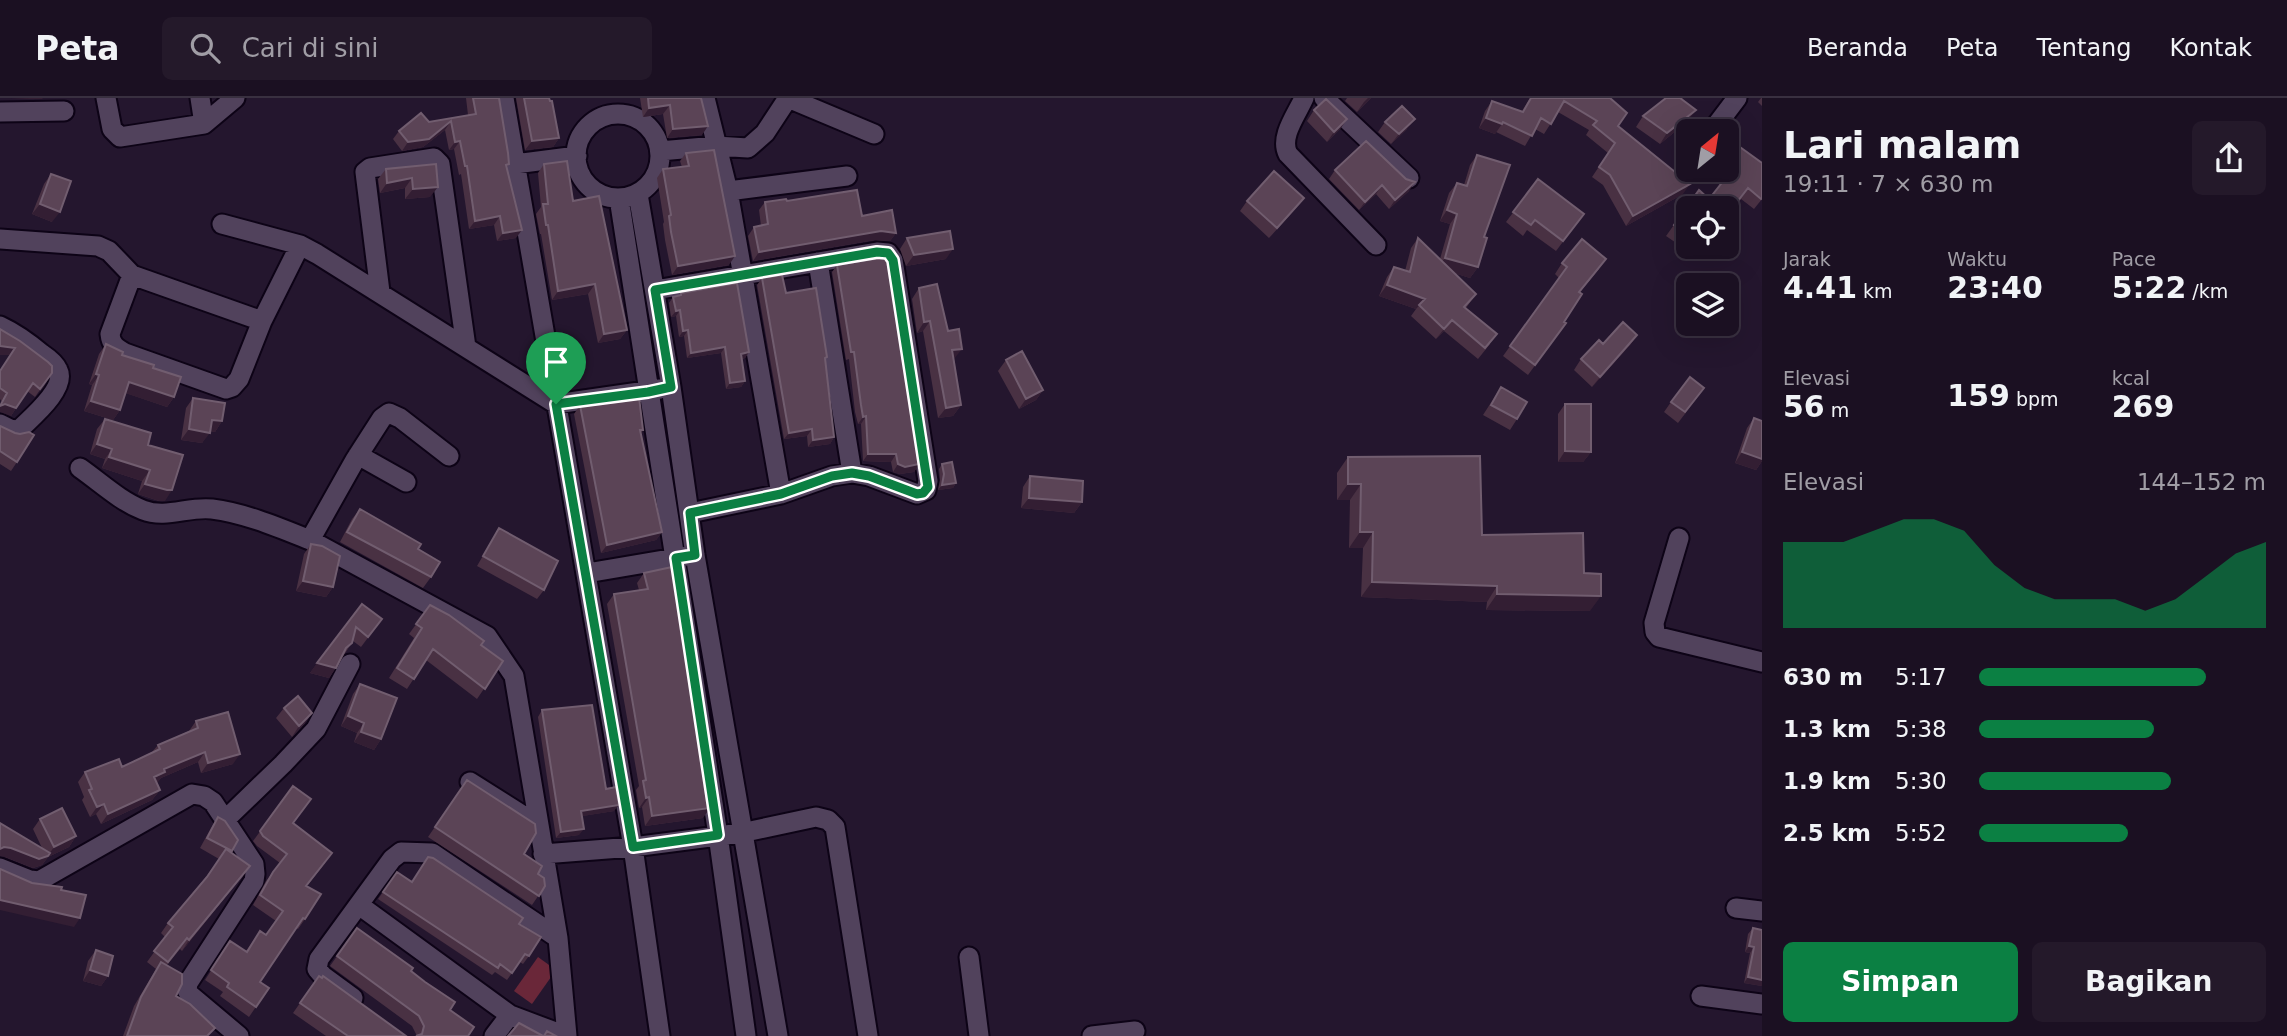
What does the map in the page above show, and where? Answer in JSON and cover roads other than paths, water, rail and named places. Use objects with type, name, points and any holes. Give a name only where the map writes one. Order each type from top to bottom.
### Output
[{"type":"street","points":[[106,98],[112,129],[120,137],[204,124],[235,98]]},
{"type":"street","points":[[200,98],[204,124]]},
{"type":"street","points":[[504,98],[633,847],[660,1036]]},
{"type":"street","points":[[705,98],[728,191],[781,494]]},
{"type":"street","points":[[660,151],[716,146],[748,148],[765,133],[788,98],[874,134]]},
{"type":"street","points":[[1304,98],[1284,146],[1288,154],[1376,245]]},
{"type":"street","points":[[1324,98],[1409,178]]},
{"type":"street","points":[[1721,119],[1737,98]]},
{"type":"street","points":[[624,106],[652,129],[660,146],[660,165],[653,182],[629,196],[601,195],[585,183],[577,166],[576,147],[584,129],[599,117],[618,113],[624,106]]},
{"type":"street","points":[[0,112],[64,111]]},
{"type":"street","points":[[515,164],[577,156]]},
{"type":"street","points":[[380,292],[365,172],[370,167],[434,158],[440,164],[466,347]]},
{"type":"street","points":[[728,191],[847,176]]},
{"type":"street","points":[[629,196],[655,290],[690,513],[685,556],[718,835],[746,1036]]},
{"type":"street","points":[[629,196],[648,392],[685,556],[741,833],[778,1036]]},
{"type":"street","points":[[222,224],[300,245],[380,292],[556,404],[671,387]]},
{"type":"street","points":[[0,239],[99,246],[109,251],[132,275],[262,321]]},
{"type":"street","points":[[132,275],[110,334],[116,348],[220,387],[232,387],[239,379],[262,321],[300,245]]},
{"type":"street","points":[[655,290],[877,252],[888,253],[893,260],[928,487],[923,493],[917,494],[869,476],[852,473],[832,476],[781,494],[690,513]]},
{"type":"street","points":[[818,261],[852,473]]},
{"type":"street","points":[[0,326],[11,331],[52,362],[60,377],[53,394],[21,428],[14,431],[0,424]]},
{"type":"street","points":[[310,540],[358,455],[382,418],[389,413],[400,418],[449,456]]},
{"type":"street","points":[[358,455],[405,482]]},
{"type":"street","points":[[80,468],[144,511],[158,514],[212,509],[257,521],[310,540],[487,636],[514,676],[558,938],[566,1036],[510,1014],[359,905]]},
{"type":"street","points":[[1679,538],[1654,623],[1655,632],[1659,637],[1762,662]]},
{"type":"street","points":[[587,573],[685,556]]},
{"type":"street","points":[[225,820],[316,729],[350,664]]},
{"type":"street","points":[[470,782],[538,825]]},
{"type":"street","points":[[0,868],[39,881],[192,794],[214,802],[254,864],[254,881],[188,983],[187,990],[239,1036]]},
{"type":"street","points":[[543,854],[633,847],[741,833],[816,817],[828,820],[835,827],[868,1036]]},
{"type":"street","points":[[364,1006],[323,976],[317,969],[319,959],[392,859],[401,852],[432,853],[558,938]]},
{"type":"street","points":[[1736,908],[1762,911]]},
{"type":"street","points":[[969,957],[979,1036]]},
{"type":"street","points":[[1701,996],[1762,1004]]},
{"type":"street","points":[[494,1036],[510,1014]]},
{"type":"street","points":[[1092,1036],[1135,1031]]}]
